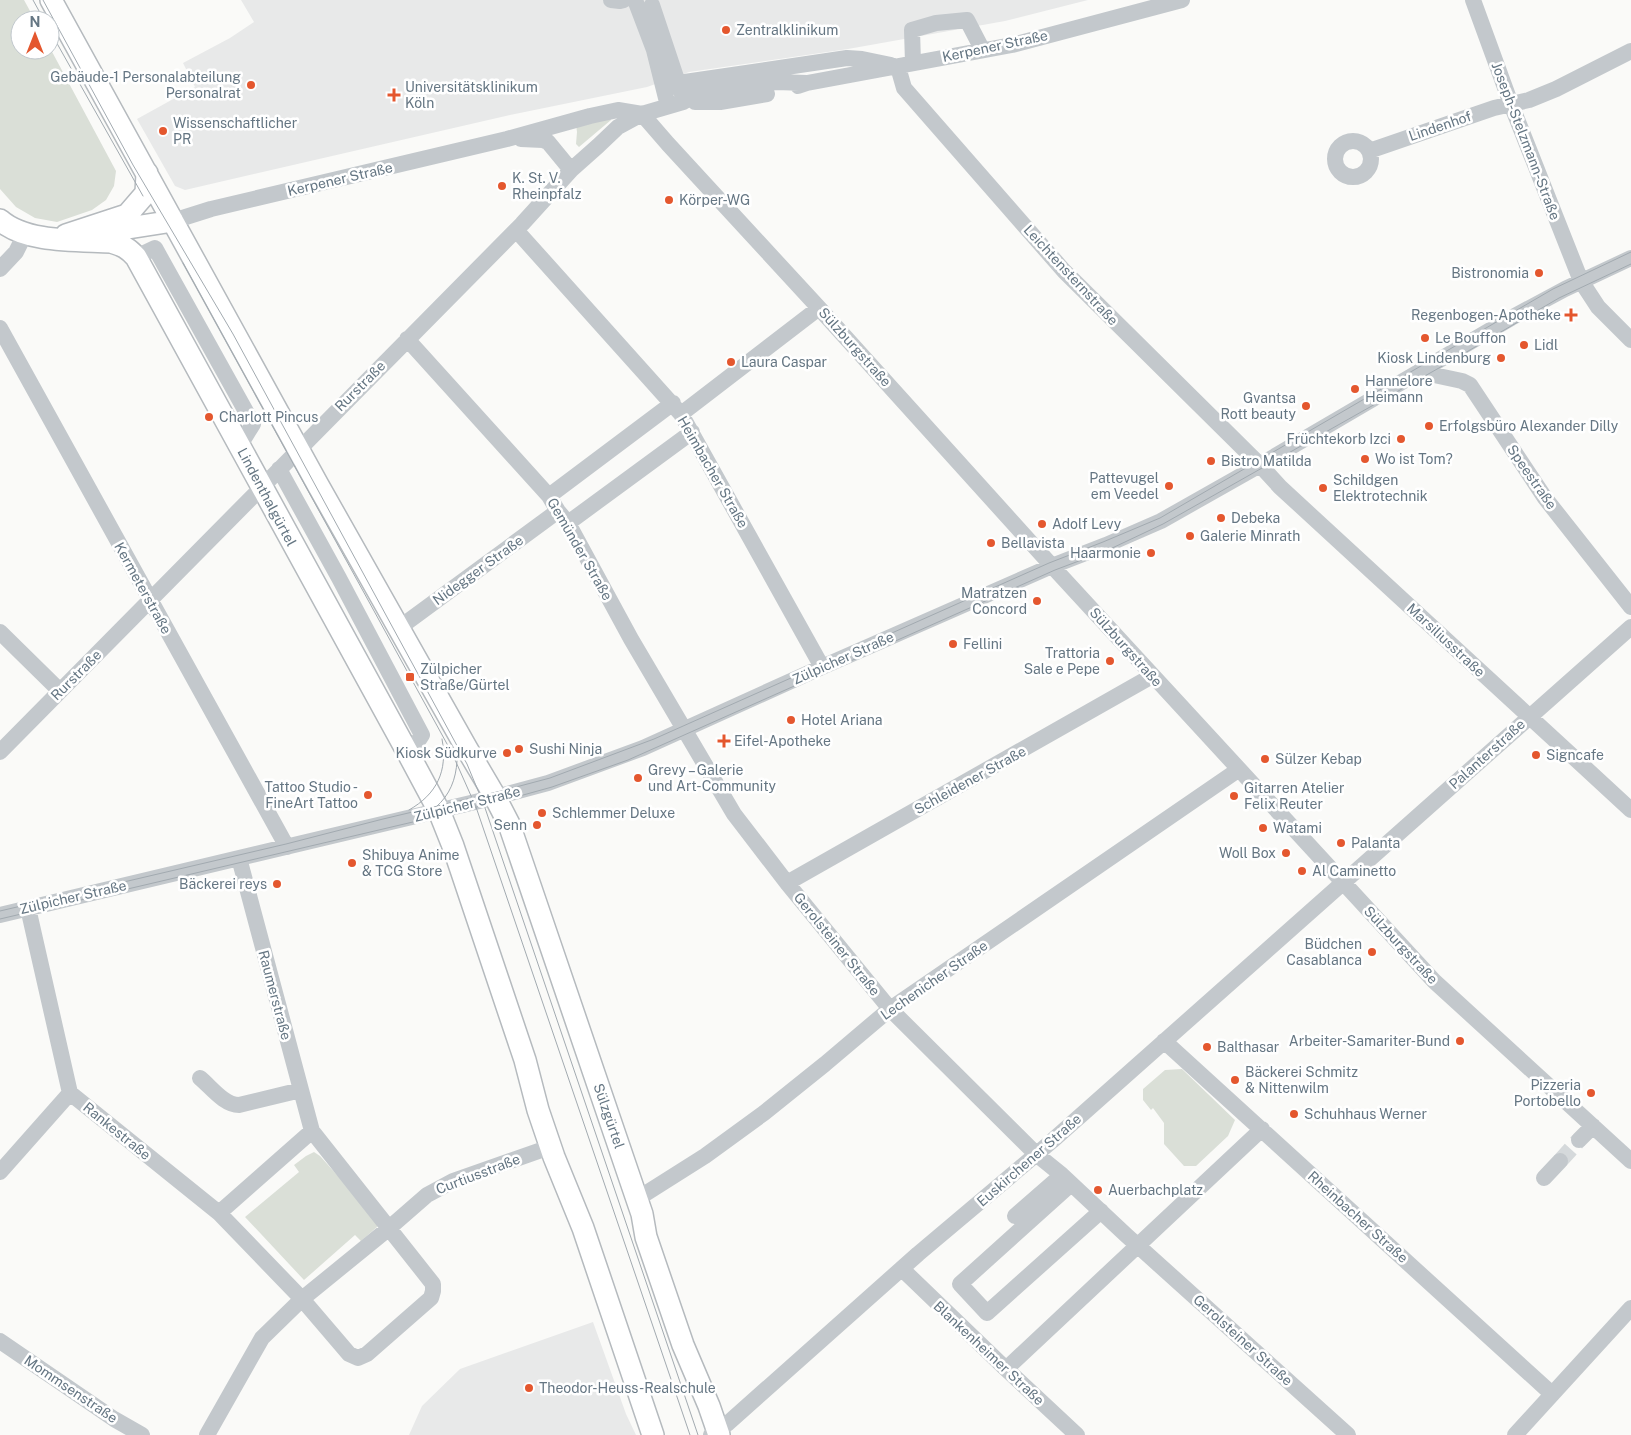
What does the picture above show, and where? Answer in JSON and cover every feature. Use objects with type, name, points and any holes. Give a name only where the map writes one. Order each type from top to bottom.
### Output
[{"type":"main road","points":[[51,0],[299,450],[467,750],[496,797]]},
{"type":"main road","name":"Lindenthalgürtel","points":[[56,238],[127,215],[146,193],[147,173]]},
{"type":"main road","name":"Lindenthalgürtel","points":[[0,220],[7,226],[25,234],[41,238],[111,242],[129,249],[136,257],[439,811]]},
{"type":"main road","name":"Lindenthalgürtel","points":[[56,238],[173,221]]},
{"type":"main road","name":"Sülzgürtel","points":[[496,797],[512,832],[642,1214],[646,1236],[682,1345],[709,1406],[716,1434]]},
{"type":"main road","points":[[439,811],[453,846],[525,1060],[550,1147],[583,1228],[653,1435]]},
{"type":"street","points":[[611,0],[624,0]]},
{"type":"street","points":[[636,0],[676,104]]},
{"type":"street","name":"Kerpener Straße","points":[[173,221],[221,207],[507,139],[577,119],[618,110],[642,114],[676,104],[695,95],[718,90],[776,82],[806,83],[905,65],[1012,44],[1139,6],[1182,0]]},
{"type":"street","name":"Joseph-Stelzmann-Straße","points":[[1473,0],[1511,104],[1581,281],[1598,307],[1631,340]]},
{"type":"street","points":[[652,5],[678,84],[676,104]]},
{"type":"street","name":"Leichtensternstraße","points":[[982,49],[967,20],[936,23],[912,30],[905,65],[904,88],[1064,271],[1261,467]]},
{"type":"street","name":"Lindenhof","points":[[1369,151],[1494,108],[1530,100],[1631,51]]},
{"type":"street","points":[[678,84],[847,58],[905,65]]},
{"type":"street","name":"Rurstraße","points":[[0,752],[299,450],[406,339],[516,230],[572,170],[618,127],[642,114]]},
{"type":"street","name":"Sülzburgstraße","points":[[642,114],[1152,676],[1434,981],[1631,1161]]},
{"type":"street","name":"Kerpener Straße","points":[[507,139],[543,140],[548,142],[572,170]]},
{"type":"street","name":"Heimbacher Straße","points":[[516,230],[677,409],[692,432],[822,667]]},
{"type":"street","points":[[0,268],[16,252],[25,234]]},
{"type":"street","name":"Zülpicher Straße","points":[[0,915],[496,797],[548,783],[600,765],[686,731],[822,667],[1052,566],[1106,546],[1161,521],[1261,467],[1511,318],[1581,281],[1631,258]]},
{"type":"street","points":[[550,496],[819,308]]},
{"type":"street","name":"Kermeterstraße","points":[[0,328],[286,847]]},
{"type":"street","name":"Gemünder Straße","points":[[406,339],[550,496],[631,639],[686,731]]},
{"type":"street","name":"Speestraße","points":[[1420,372],[1462,381],[1470,385],[1545,498],[1631,607]]},
{"type":"street","name":"Nidegger Straße","points":[[399,628],[692,432]]},
{"type":"street","name":"Marsiliusstraße","points":[[1261,467],[1280,487],[1631,810]]},
{"type":"street","points":[[279,469],[422,735],[409,756]]},
{"type":"street","points":[[305,566],[339,578]]},
{"type":"street","name":"Palanterstraße","points":[[1344,882],[1631,627]]},
{"type":"street","points":[[0,632],[60,691]]},
{"type":"street","name":"Schleidener Straße","points":[[787,883],[1152,676]]},
{"type":"street","name":"Gerolsteiner Straße","points":[[686,731],[734,814],[787,883],[890,1009],[1036,1154],[1067,1179],[1138,1246],[1348,1435]]},
{"type":"street","name":"Lechenicher Straße","points":[[637,1199],[705,1156],[764,1113],[890,1009],[1238,770]]},
{"type":"street","name":"Raumerstraße","points":[[239,858],[312,1131],[388,1229]]},
{"type":"street","name":"Euskirchener Straße","points":[[716,1434],[1344,882]]},
{"type":"street","name":"Rankestraße","points":[[28,908],[70,1093],[218,1213],[302,1299]]},
{"type":"street","name":"Rheinbacher Straße","points":[[1164,1041],[1552,1394]]},
{"type":"street","points":[[200,1078],[233,1106],[301,1090]]},
{"type":"street","points":[[0,1172],[70,1093]]},
{"type":"street","points":[[1579,1140],[1593,1126]]},
{"type":"street","points":[[1006,1370],[1262,1129]]},
{"type":"street","points":[[218,1213],[312,1131]]},
{"type":"street","name":"Curtiusstraße","points":[[207,1435],[262,1338],[302,1299],[427,1195],[453,1182],[550,1147]]},
{"type":"street","points":[[1544,1178],[1560,1161]]},
{"type":"street","points":[[1067,1179],[960,1284],[987,1313],[1101,1212]]},
{"type":"street","points":[[1015,1216],[1067,1179]]},
{"type":"street","points":[[302,1299],[349,1354],[358,1358],[368,1354],[431,1298],[433,1291],[433,1284],[388,1229]]},
{"type":"street","name":"Blankenheimer Straße","points":[[902,1269],[1006,1370],[1077,1435]]},
{"type":"street","points":[[1515,1435],[1631,1308]]},
{"type":"street","name":"Mommsenstraße","points":[[0,1341],[99,1409],[142,1435]]},
{"type":"shaded area","points":[[0,0],[24,0],[30,10],[10,10],[10,60],[56,60],[116,171],[114,186],[106,200],[92,210],[57,222],[35,218],[16,207],[0,189]]},
{"type":"shaded area","name":"Universitätsklinikum Köln","points":[[241,0],[1088,0],[1005,21],[848,49],[689,72],[647,87],[510,115],[185,190],[175,186],[137,119],[195,87],[183,63],[230,38],[254,22]]},
{"type":"shaded area","points":[[610,116],[611,120],[579,147],[576,144],[576,124]]},
{"type":"shaded area","points":[[1182,1069],[1235,1120],[1228,1136],[1196,1166],[1184,1166],[1164,1144],[1164,1123],[1153,1108],[1151,1110],[1143,1100],[1143,1089],[1165,1070]]},
{"type":"shaded area","points":[[314,1152],[320,1156],[378,1221],[377,1227],[361,1241],[355,1235],[304,1280],[245,1217],[299,1172],[294,1165]]},
{"type":"shaded area","name":"Theodor-Heuss-Realschule","points":[[593,1322],[626,1414],[636,1435],[409,1435],[422,1406],[460,1369]]},
{"type":"tunnel","points":[[1560,1161],[1579,1140]]},
{"type":"tram line","points":[[33,0],[38,10]]},
{"type":"tram line","points":[[43,0],[133,165],[233,334],[467,764],[484,805],[698,1435]]},
{"type":"tram line","points":[[60,49],[143,196]]},
{"type":"tram line","points":[[0,911],[501,791],[550,778],[654,739],[1049,563],[1160,518],[1553,289],[1631,252]]},
{"type":"tram line","points":[[183,263],[452,753],[476,807],[690,1435]]},
{"type":"tram line","points":[[0,919],[498,802],[552,787],[628,760],[1055,570],[1108,550],[1163,524],[1559,298],[1631,264]]},
{"type":"tram line","points":[[409,810],[427,797],[438,780],[442,771],[443,761],[442,739]]},
{"type":"tram line","points":[[436,807],[445,797],[451,786],[457,761]]},
{"type":"place","name":"Zentralklinikum","points":[[726,30]]},
{"type":"place","name":"Gebäude-1 Personalabteilung Personalrat","points":[[251,85]]},
{"type":"place","name":"Universitätsklinikum Köln","points":[[394,95]]},
{"type":"place","name":"Wissenschaftlicher PR","points":[[163,131]]},
{"type":"place","name":"K. St. V. Rheinpfalz","points":[[502,186]]},
{"type":"place","name":"Körper-WG","points":[[669,200]]},
{"type":"place","name":"Bistronomia","points":[[1539,273]]},
{"type":"place","name":"Regenbogen-Apotheke","points":[[1571,315]]},
{"type":"place","name":"Le Bouffon","points":[[1425,338]]},
{"type":"place","name":"Lidl","points":[[1524,345]]},
{"type":"place","name":"Kiosk Lindenburg","points":[[1501,358]]},
{"type":"place","name":"Laura Caspar","points":[[731,362]]},
{"type":"place","name":"Hannelore Heimann","points":[[1355,389]]},
{"type":"place","name":"Gvantsa Rott beauty","points":[[1306,406]]},
{"type":"place","name":"Charlott Pincus","points":[[209,417]]},
{"type":"place","name":"Erfolgsbüro Alexander Dilly","points":[[1429,426]]},
{"type":"place","name":"Früchtekorb Izci","points":[[1401,439]]},
{"type":"place","name":"Wo ist Tom?","points":[[1365,459]]},
{"type":"place","name":"Bistro Matilda","points":[[1211,461]]},
{"type":"place","name":"Pattevugel em Veedel","points":[[1169,486]]},
{"type":"place","name":"Schildgen Elektrotechnik","points":[[1323,488]]},
{"type":"place","name":"Debeka","points":[[1221,518]]},
{"type":"place","name":"Adolf Levy","points":[[1042,524]]},
{"type":"place","name":"Galerie Minrath","points":[[1190,536]]},
{"type":"place","name":"Bellavista","points":[[991,543]]},
{"type":"place","name":"Haarmonie","points":[[1151,553]]},
{"type":"place","name":"Matratzen Concord","points":[[1037,601]]},
{"type":"place","name":"Fellini","points":[[953,644]]},
{"type":"place","name":"Trattoria Sale e Pepe","points":[[1110,661]]},
{"type":"place","name":"Zülpicher Straße/Gürtel","points":[[410,677]]},
{"type":"place","name":"Hotel Ariana","points":[[791,720]]},
{"type":"place","name":"Eifel-Apotheke","points":[[724,741]]},
{"type":"place","name":"Sushi Ninja","points":[[519,749]]},
{"type":"place","name":"Kiosk Südkurve","points":[[507,753]]},
{"type":"place","name":"Signcafe","points":[[1536,755]]},
{"type":"place","name":"Sülzer Kebap","points":[[1265,759]]},
{"type":"place","name":"Grevy – Galerie und Art-Community","points":[[638,778]]},
{"type":"place","name":"Tattoo Studio - FineArt Tattoo","points":[[368,795]]},
{"type":"place","name":"Gitarren Atelier Felix Reuter","points":[[1234,796]]},
{"type":"place","name":"Schlemmer Deluxe","points":[[542,813]]},
{"type":"place","name":"Senn","points":[[537,825]]},
{"type":"place","name":"Watami","points":[[1263,828]]},
{"type":"place","name":"Palanta","points":[[1341,843]]},
{"type":"place","name":"Woll Box","points":[[1286,853]]},
{"type":"place","name":"Shibuya Anime & TCG Store","points":[[352,863]]},
{"type":"place","name":"Al Caminetto","points":[[1302,871]]},
{"type":"place","name":"Bäckerei reys","points":[[277,884]]},
{"type":"place","name":"Büdchen Casablanca","points":[[1372,952]]},
{"type":"place","name":"Arbeiter-Samariter-Bund","points":[[1460,1041]]},
{"type":"place","name":"Balthasar","points":[[1207,1047]]},
{"type":"place","name":"Bäckerei Schmitz & Nittenwilm","points":[[1235,1080]]},
{"type":"place","name":"Pizzeria Portobello","points":[[1591,1093]]},
{"type":"place","name":"Schuhhaus Werner","points":[[1294,1114]]},
{"type":"place","name":"Auerbachplatz","points":[[1098,1190]]},
{"type":"place","name":"Theodor-Heuss-Realschule","points":[[529,1388]]}]
